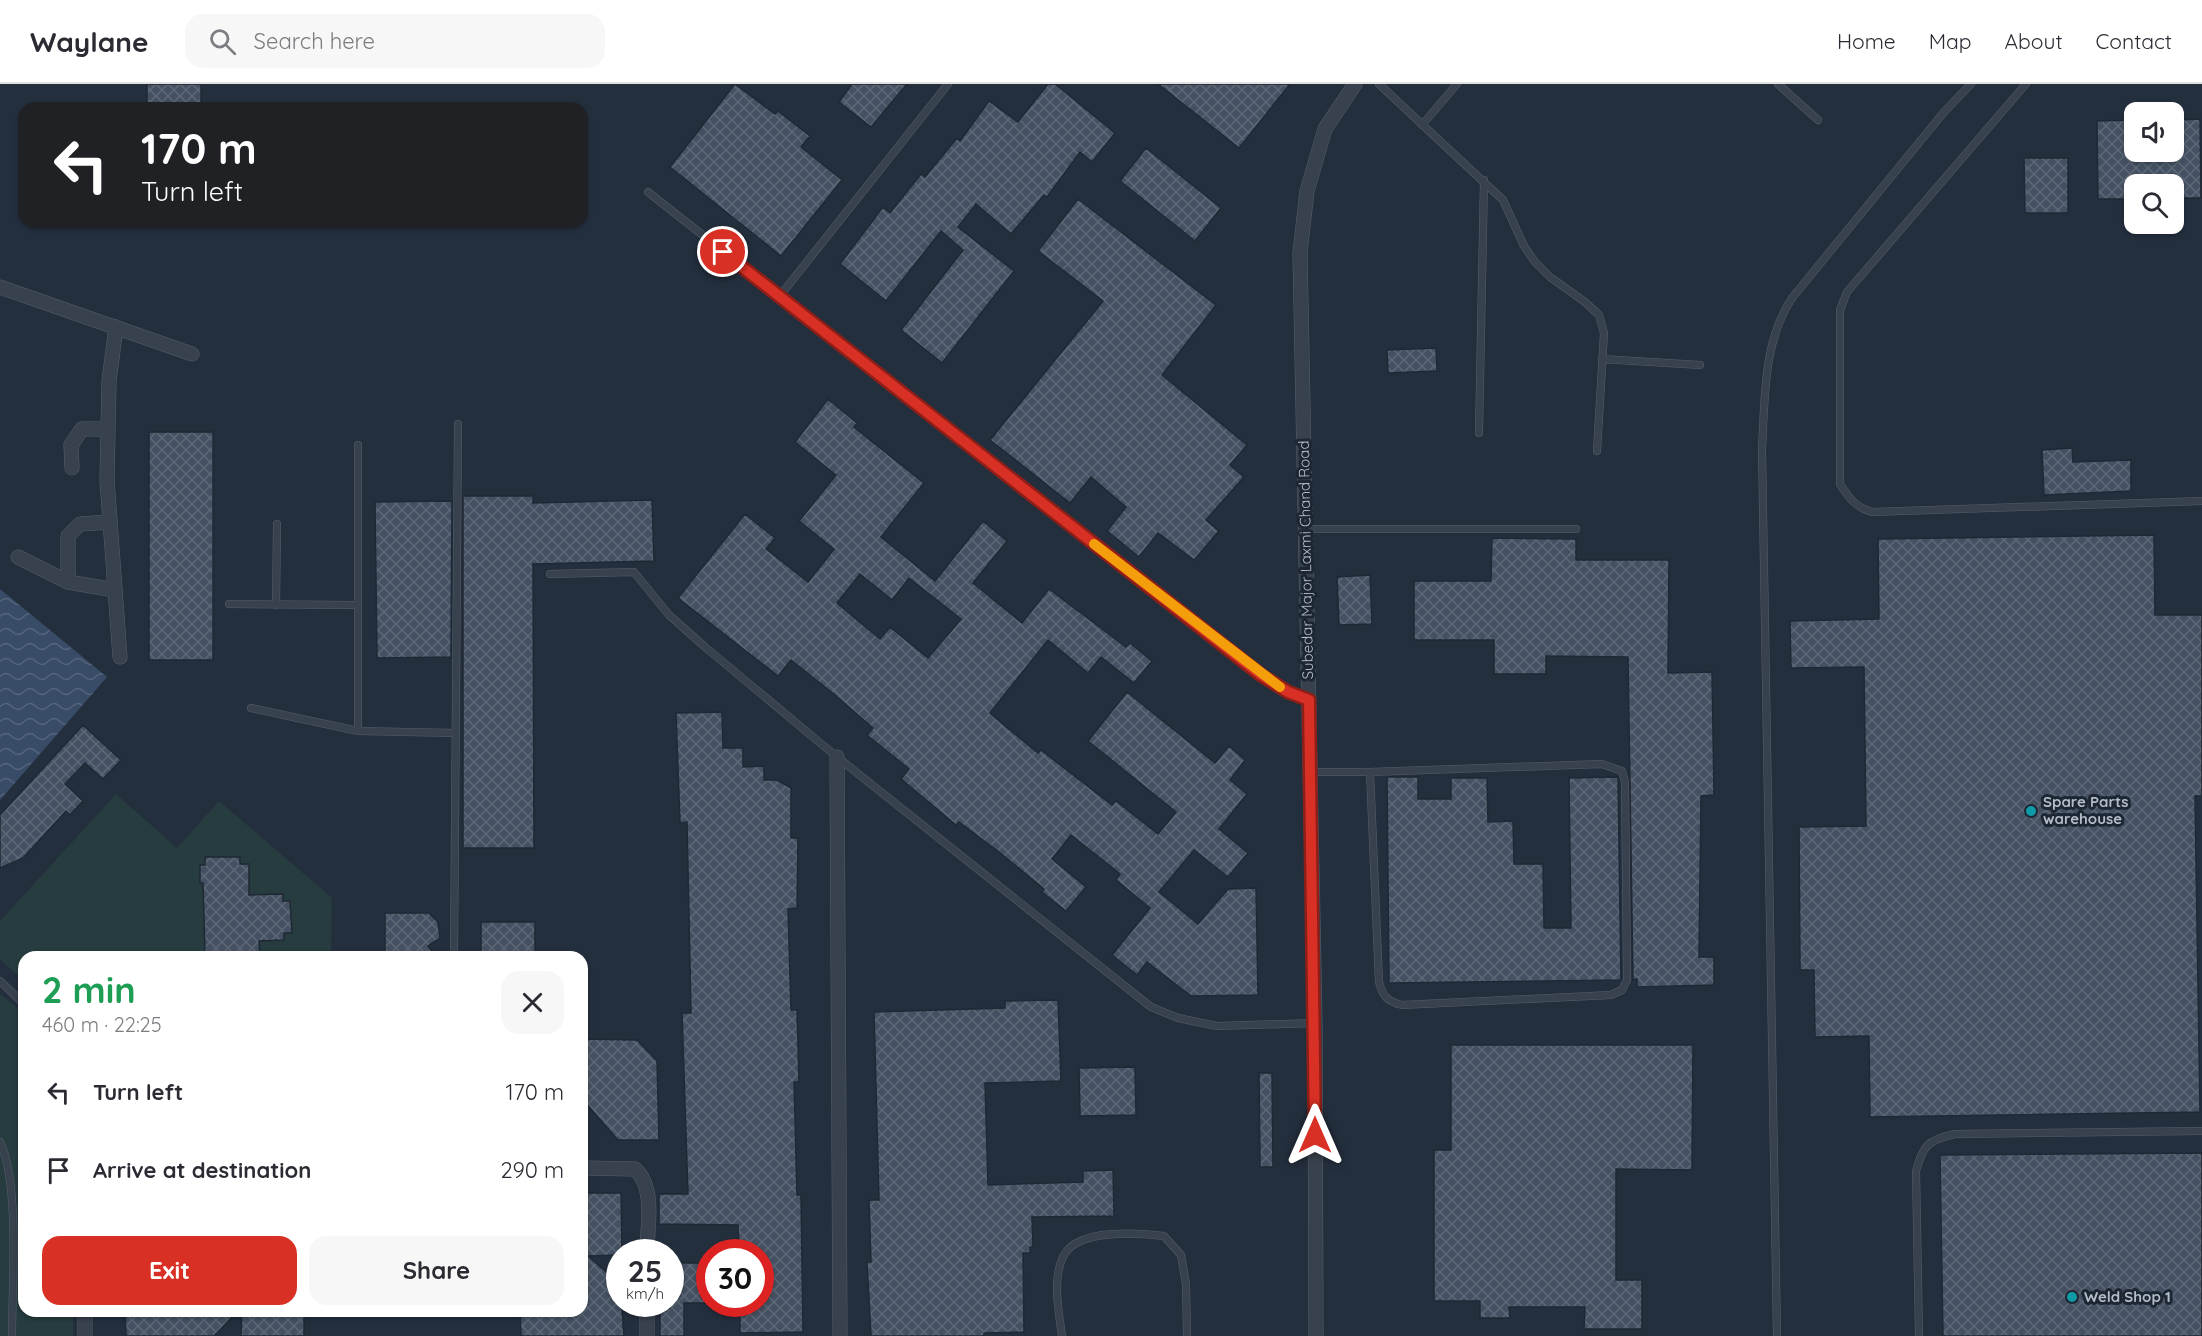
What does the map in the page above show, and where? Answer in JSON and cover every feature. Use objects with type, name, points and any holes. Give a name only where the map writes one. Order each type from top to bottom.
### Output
[{"type":"street","name":"Subedar Major Laxmi Chand Road","points":[[1316,1336],[1315,1023],[1300,253],[1307,191],[1325,129],[1355,84]]},
{"type":"street","points":[[0,287],[192,354]]},
{"type":"street","points":[[116,327],[108,429],[110,522],[120,657]]},
{"type":"street","points":[[72,468],[71,445],[82,429],[108,429]]},
{"type":"street","points":[[68,582],[68,536],[80,524],[110,522]]},
{"type":"street","points":[[18,557],[68,582],[115,590]]},
{"type":"street","points":[[837,756],[840,1336]]},
{"type":"street","points":[[588,1168],[635,1169],[643,1177],[647,1188],[647,1239]]},
{"type":"street","points":[[85,1317],[85,1336]]},
{"type":"street","points":[[647,1317],[647,1336]]},
{"type":"lane","points":[[779,297],[948,84]]},
{"type":"lane","points":[[1379,84],[1484,180],[1503,200],[1524,246],[1535,262],[1550,277],[1586,302],[1599,315],[1604,333],[1598,451]]},
{"type":"lane","points":[[1422,125],[1457,84]]},
{"type":"lane","points":[[1778,84],[1818,120]]},
{"type":"lane","points":[[1778,1336],[1762,449],[1770,352],[1778,318],[1792,298],[1937,121],[1971,84]]},
{"type":"lane","points":[[2026,84],[1848,292],[1840,310],[1840,484],[1850,501],[1861,509],[1872,512],[2202,501]]},
{"type":"lane","points":[[1479,433],[1484,180]]},
{"type":"lane","points":[[648,192],[1261,675],[1288,692],[1309,700]]},
{"type":"lane","points":[[1602,359],[1700,365]]},
{"type":"lane","points":[[454,951],[458,424]]},
{"type":"lane","points":[[358,445],[358,731]]},
{"type":"lane","points":[[276,605],[277,524]]},
{"type":"lane","points":[[1306,529],[1576,529]]},
{"type":"lane","points":[[550,574],[634,572],[669,615],[837,756],[1150,1007],[1178,1018],[1217,1026],[1315,1023]]},
{"type":"lane","points":[[229,604],[357,605]]},
{"type":"lane","points":[[251,708],[358,731],[455,733]]},
{"type":"lane","points":[[1310,772],[1602,764],[1622,771],[1625,782],[1628,980],[1622,990],[1611,995],[1402,1005],[1389,1002],[1382,994],[1379,982],[1370,772]]},
{"type":"lane","points":[[0,981],[18,998]]},
{"type":"lane","points":[[1919,1336],[1916,1172],[1922,1149],[1936,1138],[1955,1134],[2202,1131]]},
{"type":"lane","points":[[0,1142],[7,1157],[12,1194],[12,1336]]},
{"type":"lane","points":[[1062,1336],[1058,1305],[1059,1270],[1063,1255],[1078,1242],[1129,1232],[1164,1236],[1181,1255],[1186,1284],[1186,1336]]},
{"type":"green space","points":[[116,794],[177,848],[219,801],[332,898],[331,951],[18,951],[18,976],[0,959],[0,921]]},
{"type":"green space","points":[[0,994],[18,1009],[18,1317],[73,1317],[73,1336],[0,1336]]},
{"type":"water","points":[[0,589],[107,677],[0,800]]},
{"type":"building","points":[[147,84],[201,84],[201,102],[147,102]]},
{"type":"building","points":[[735,84],[775,114],[778,111],[810,136],[801,147],[842,180],[781,256],[670,167]]},
{"type":"building","points":[[852,84],[907,84],[871,127],[839,102]]},
{"type":"building","points":[[1048,84],[1055,84],[1115,133],[1092,162],[1080,152],[1047,197],[1044,195],[1011,234],[976,204],[958,227],[1014,271],[942,363],[901,330],[963,250],[941,231],[886,301],[840,264],[883,207],[890,213],[921,174],[925,177],[957,138],[960,141],[989,101],[1018,122]]},
{"type":"building","points":[[1158,84],[1290,84],[1239,148]]},
{"type":"building","points":[[2200,119],[2201,198],[2184,198],[2184,174],[2124,174],[2124,199],[2098,199],[2097,121],[2124,120],[2124,162],[2184,162],[2184,120]]},
{"type":"building","points":[[1146,148],[1221,208],[1195,241],[1120,181]]},
{"type":"building","points":[[2024,158],[2068,158],[2068,213],[2025,213]]},
{"type":"building","points":[[1078,199],[1216,305],[1162,375],[1247,445],[1230,465],[1244,477],[1206,520],[1219,531],[1194,560],[1158,533],[1139,557],[1107,531],[1126,507],[1091,477],[1070,503],[990,440],[1103,301],[1038,251]]},
{"type":"building","points":[[1436,348],[1437,371],[1388,373],[1387,350]]},
{"type":"building","points":[[828,399],[857,423],[854,427],[924,483],[881,537],[935,581],[983,521],[1007,541],[973,583],[1022,623],[1049,589],[1126,647],[1130,643],[1152,661],[1134,683],[1101,657],[1088,673],[1048,640],[990,713],[1038,753],[1041,750],[1112,805],[1116,801],[1158,834],[1176,812],[1088,741],[1127,692],[1215,763],[1229,746],[1245,760],[1230,780],[1247,794],[1219,829],[1248,853],[1228,877],[1194,850],[1159,892],[1198,924],[1228,889],[1256,888],[1258,995],[1191,996],[1147,962],[1137,975],[1112,955],[1150,908],[1116,880],[1120,874],[1071,835],[1052,859],[1086,887],[1066,911],[1042,892],[1044,889],[999,852],[959,822],[956,825],[901,779],[909,769],[867,735],[873,728],[835,695],[791,660],[778,676],[678,598],[745,514],[775,538],[766,549],[808,582],[834,549],[799,521],[836,475],[795,442]],"holes":[[[860,574],[892,600],[909,578],[961,619],[928,658],[890,627],[880,639],[837,603]]]},
{"type":"building","points":[[149,432],[213,432],[213,660],[149,660]]},
{"type":"building","points":[[2072,448],[2073,462],[2131,460],[2131,491],[2044,495],[2042,450]]},
{"type":"building","points":[[463,496],[533,496],[533,503],[652,500],[654,561],[533,564],[534,848],[463,848]]},
{"type":"building","points":[[452,501],[451,657],[377,658],[375,502]]},
{"type":"building","name":"Spare Parts warehouse","points":[[2154,535],[2155,615],[2202,615],[2202,796],[2195,796],[2200,1112],[1870,1117],[1869,1036],[1815,1037],[1814,970],[1800,970],[1799,827],[1866,826],[1864,667],[1791,668],[1790,621],[1879,619],[1878,539]]},
{"type":"building","points":[[1492,538],[1576,539],[1576,560],[1669,560],[1668,673],[1712,672],[1714,795],[1701,796],[1699,957],[1714,957],[1714,985],[1637,987],[1637,979],[1633,980],[1628,657],[1546,656],[1546,674],[1494,674],[1494,640],[1414,640],[1414,581],[1491,581]]},
{"type":"building","points":[[1370,575],[1372,624],[1339,625],[1337,577]]},
{"type":"building","points":[[722,712],[723,748],[743,748],[743,767],[764,766],[764,780],[777,780],[791,788],[791,838],[798,838],[797,908],[788,909],[791,1010],[797,1010],[799,1082],[794,1082],[797,1195],[801,1195],[803,1332],[740,1333],[740,1317],[774,1317],[774,1239],[739,1239],[738,1225],[659,1224],[659,1194],[688,1194],[682,1013],[691,1013],[687,822],[680,823],[676,713]]},
{"type":"building","points":[[83,725],[121,760],[103,779],[85,763],[65,784],[83,801],[70,815],[66,811],[23,858],[0,868],[0,815]]},
{"type":"building","points":[[1387,777],[1418,777],[1418,799],[1451,799],[1451,778],[1487,778],[1488,822],[1513,821],[1514,864],[1543,864],[1544,928],[1571,928],[1569,778],[1618,777],[1621,980],[1389,983]]},
{"type":"building","points":[[205,857],[240,857],[240,864],[249,864],[249,895],[283,894],[283,901],[290,901],[292,933],[284,933],[284,940],[259,941],[260,951],[205,951],[203,883],[200,883],[200,865],[205,865]]},
{"type":"building","points":[[385,913],[429,913],[438,922],[440,938],[428,946],[432,951],[385,951]]},
{"type":"building","points":[[481,922],[535,922],[535,951],[481,951]]},
{"type":"building","points":[[1058,1000],[1061,1081],[985,1083],[988,1185],[1083,1182],[1083,1171],[1113,1170],[1114,1216],[1032,1217],[1033,1247],[1030,1247],[1030,1253],[1023,1253],[1024,1332],[984,1333],[984,1336],[871,1336],[867,1262],[871,1262],[869,1200],[879,1200],[874,1012],[1005,1008],[1005,1001]]},
{"type":"building","points":[[588,1039],[637,1040],[657,1061],[659,1140],[618,1140],[588,1106]]},
{"type":"building","points":[[1451,1045],[1693,1045],[1692,1170],[1616,1169],[1616,1280],[1642,1280],[1642,1329],[1584,1329],[1585,1307],[1509,1307],[1510,1318],[1480,1318],[1480,1301],[1434,1301],[1434,1150],[1451,1150]]},
{"type":"building","points":[[1135,1067],[1136,1115],[1080,1116],[1079,1068]]},
{"type":"building","points":[[1259,1073],[1272,1073],[1273,1167],[1260,1167]]},
{"type":"building","name":"Weld Shop 1","points":[[2202,1153],[2202,1336],[1943,1336],[1940,1155]]},
{"type":"building","points":[[588,1193],[621,1193],[622,1239],[606,1239],[606,1255],[588,1256]]},
{"type":"building","points":[[588,1256],[606,1272],[606,1317],[623,1317],[624,1336],[521,1336],[520,1317],[588,1317]]},
{"type":"building","points":[[684,1263],[696,1263],[696,1303],[684,1303]]},
{"type":"building","points":[[125,1317],[232,1317],[214,1336],[126,1336]]},
{"type":"building","points":[[242,1317],[304,1317],[304,1336],[241,1336]]},
{"type":"building","points":[[660,1317],[684,1317],[684,1336],[660,1336]]},
{"type":"slow traffic","points":[[1094,544],[1261,675],[1280,687]]},
{"type":"place","name":"Spare Parts warehouse","points":[[2031,811]]},
{"type":"place","name":"Weld Shop 1","points":[[2072,1297]]},
{"type":"route","points":[[723,252],[1261,675],[1288,692],[1309,700],[1315,1135]]}]
